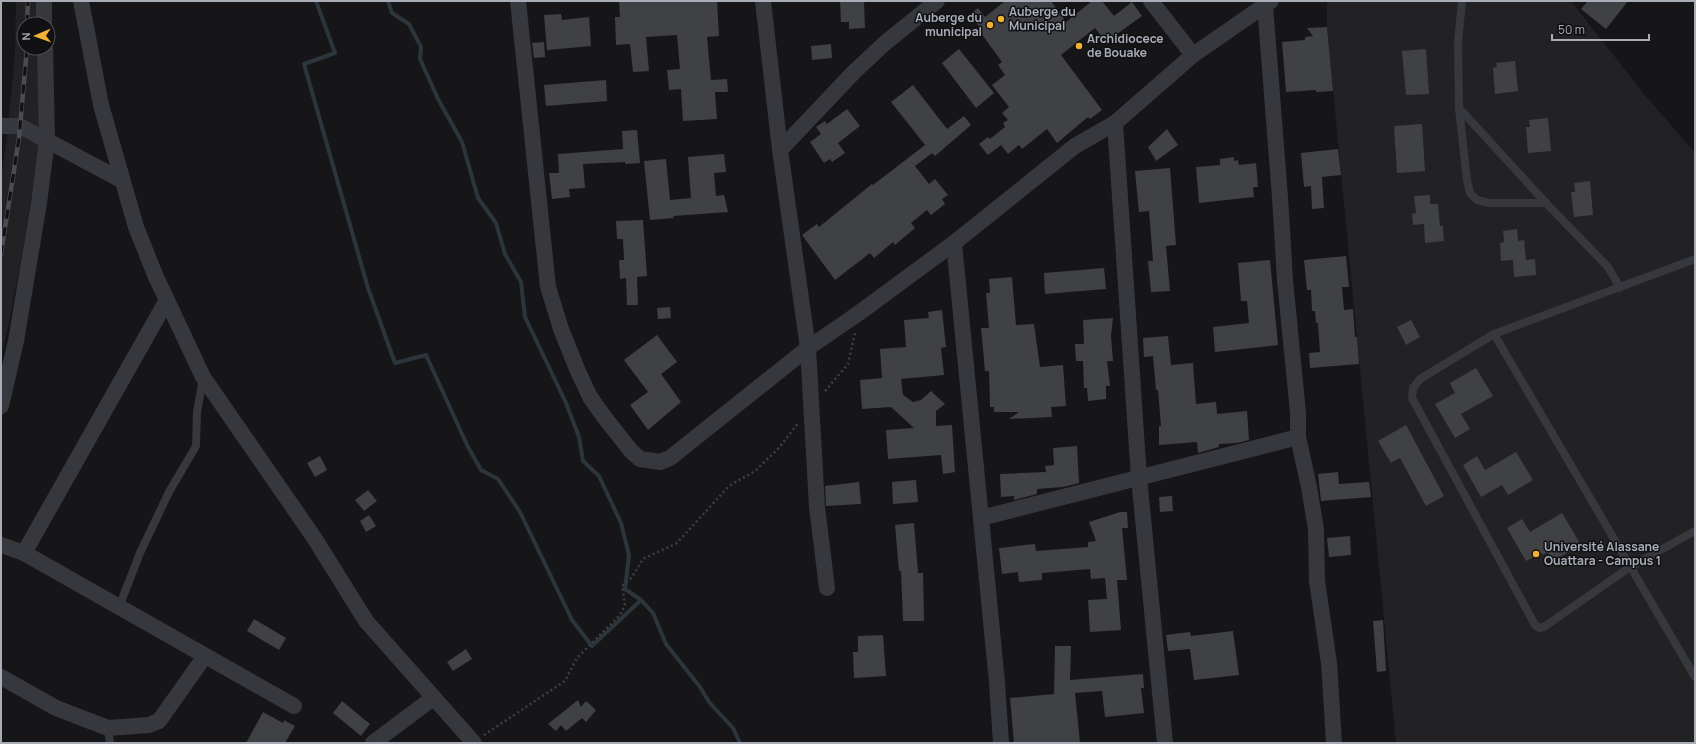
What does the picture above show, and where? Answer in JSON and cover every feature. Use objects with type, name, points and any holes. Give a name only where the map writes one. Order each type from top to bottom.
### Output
[{"type":"street","points":[[44,1],[44,16]]},
{"type":"street","points":[[81,1],[101,104],[121,180],[136,227],[166,300],[203,377],[315,539],[366,621],[474,743]]},
{"type":"street","points":[[518,1],[548,287],[562,329],[590,396],[626,445],[640,459],[660,462],[670,458],[808,348],[859,313],[954,243],[1075,146],[1115,123],[1193,55],[1268,3]]},
{"type":"street","points":[[763,1],[780,150],[808,348],[817,508],[827,588]]},
{"type":"street","points":[[780,150],[854,72],[885,43],[937,1]]},
{"type":"street","points":[[1150,1],[1193,55]]},
{"type":"street","points":[[1268,3],[1285,280],[1298,413],[1298,437],[1316,529],[1317,581],[1329,663],[1334,743]]},
{"type":"street","points":[[1,406],[16,341],[39,202],[47,140],[45,56]]},
{"type":"street","points":[[1115,123],[1139,478],[1165,743]]},
{"type":"street","points":[[1,126],[20,126],[121,180]]},
{"type":"street","points":[[954,243],[997,682],[1001,743]]},
{"type":"street","points":[[24,552],[166,300]]},
{"type":"street","points":[[981,518],[1298,437]]},
{"type":"street","points":[[1,545],[24,552],[294,706]]},
{"type":"street","points":[[1,678],[109,736],[149,725],[159,720],[205,656]]},
{"type":"street","points":[[373,743],[434,698]]},
{"type":"lane","points":[[1462,1],[1458,42],[1459,108],[1467,180],[1470,193],[1477,200],[1489,203],[1546,203]]},
{"type":"lane","points":[[1459,108],[1546,203],[1608,267],[1620,288]]},
{"type":"lane","points":[[1695,259],[1494,334],[1420,379],[1413,388],[1412,398],[1535,625],[1539,628],[1544,627],[1630,567],[1695,531]]},
{"type":"lane","points":[[1494,334],[1695,677]]},
{"type":"lane","points":[[119,607],[140,553],[169,492],[196,446],[198,412],[203,377]]},
{"type":"path","points":[[474,743],[565,681],[578,658],[620,614],[625,606],[622,586],[632,577],[643,559],[677,543],[729,486],[755,471],[778,449],[811,405],[848,364],[859,313]]},
{"type":"shaded area","points":[[16,1],[49,1],[49,16],[16,16],[16,56],[47,56],[40,141],[23,250],[7,332],[1,354],[1,179],[7,137],[15,53]]},
{"type":"shaded area","name":"Université Alassane Ouattara - Campus 1","points":[[1327,1],[1571,1],[1644,94],[1695,153],[1695,743],[1396,743],[1327,27]]},
{"type":"building","points":[[619,1],[717,1],[719,36],[707,37],[711,80],[727,79],[728,92],[715,92],[717,119],[683,121],[681,89],[669,90],[667,70],[680,69],[677,35],[646,37],[649,71],[633,72],[630,44],[616,45],[615,17],[620,17]]},
{"type":"building","points":[[840,1],[864,1],[865,28],[849,29],[849,22],[841,22]]},
{"type":"building","points":[[1005,1],[1051,1],[1066,22],[1092,1],[1102,1],[1114,16],[1132,2],[1142,16],[1106,42],[1095,28],[1061,55],[1102,110],[1090,119],[1088,117],[1057,143],[1047,129],[1022,149],[1019,145],[1008,154],[1001,145],[988,155],[979,144],[988,137],[990,139],[1005,127],[1003,123],[1008,120],[1002,113],[1009,107],[992,85],[1005,75],[998,65],[1002,62],[978,29],[980,28],[970,14],[978,8],[985,17]]},
{"type":"building","points":[[1588,1],[1628,1],[1606,29],[1581,9]]},
{"type":"building","points":[[561,14],[562,20],[589,17],[591,46],[547,50],[544,15]]},
{"type":"building","points":[[1327,27],[1333,91],[1316,92],[1316,90],[1286,92],[1282,42],[1305,40],[1305,37],[1313,36],[1307,28]]},
{"type":"building","points":[[544,42],[545,57],[534,58],[532,43]]},
{"type":"building","points":[[831,44],[832,58],[812,60],[811,46]]},
{"type":"building","points":[[959,49],[994,93],[976,108],[942,63]]},
{"type":"building","points":[[1426,49],[1429,94],[1406,95],[1402,51]]},
{"type":"building","points":[[1515,61],[1518,91],[1495,94],[1493,68],[1497,67],[1496,63]]},
{"type":"building","points":[[606,80],[607,101],[546,106],[544,85]]},
{"type":"building","points":[[913,85],[947,129],[964,116],[971,125],[935,156],[932,153],[915,166],[929,184],[935,179],[948,195],[942,199],[945,204],[931,215],[927,210],[911,223],[915,228],[895,245],[893,242],[874,258],[870,253],[835,280],[802,235],[817,224],[819,227],[872,184],[873,185],[925,145],[891,102]]},
{"type":"building","points":[[847,109],[860,126],[838,143],[845,153],[832,162],[830,159],[824,163],[810,142],[821,134],[816,127],[825,121],[827,124]]},
{"type":"building","points":[[1548,118],[1551,151],[1528,153],[1526,127],[1530,127],[1529,120]]},
{"type":"building","points":[[1422,124],[1425,171],[1397,173],[1394,126]]},
{"type":"building","points":[[1167,129],[1178,145],[1156,161],[1148,147]]},
{"type":"building","points":[[637,130],[640,163],[625,164],[625,162],[583,164],[585,188],[569,189],[570,197],[552,199],[549,173],[559,173],[558,154],[623,149],[622,131]]},
{"type":"building","points":[[1338,149],[1341,175],[1322,177],[1324,208],[1312,209],[1311,186],[1304,187],[1301,153]]},
{"type":"building","points":[[724,154],[726,172],[714,173],[716,196],[724,195],[728,212],[673,216],[674,218],[650,220],[644,161],[666,159],[670,200],[691,198],[688,157]]},
{"type":"building","points":[[1234,157],[1234,161],[1238,160],[1239,165],[1256,163],[1258,187],[1253,187],[1254,197],[1199,203],[1196,167],[1220,165],[1220,159]]},
{"type":"building","points":[[1170,168],[1176,245],[1166,246],[1170,291],[1151,292],[1148,261],[1153,261],[1149,211],[1139,212],[1135,171]]},
{"type":"building","points":[[1590,181],[1593,215],[1574,217],[1571,192],[1575,192],[1574,183]]},
{"type":"building","points":[[1430,195],[1430,204],[1438,204],[1440,226],[1443,226],[1444,241],[1425,243],[1424,224],[1413,225],[1412,214],[1416,213],[1414,196]]},
{"type":"building","points":[[643,220],[647,276],[637,277],[638,305],[627,305],[626,278],[620,279],[619,260],[624,260],[623,239],[617,239],[616,221]]},
{"type":"building","points":[[1517,229],[1518,241],[1524,240],[1526,260],[1535,259],[1536,275],[1514,277],[1513,260],[1501,261],[1500,243],[1504,242],[1503,231]]},
{"type":"building","points":[[1346,256],[1349,287],[1342,287],[1344,310],[1353,309],[1359,364],[1310,368],[1309,353],[1320,352],[1318,323],[1316,323],[1315,311],[1312,311],[1311,290],[1307,290],[1304,260]]},
{"type":"building","points":[[1270,260],[1278,345],[1215,352],[1213,327],[1249,323],[1247,301],[1241,301],[1238,263]]},
{"type":"building","points":[[1104,268],[1106,289],[1045,294],[1044,273]]},
{"type":"building","points":[[1012,277],[1016,325],[1034,324],[1040,367],[1063,365],[1066,406],[1051,407],[1052,417],[1009,419],[1019,412],[994,412],[994,407],[990,407],[989,371],[985,371],[981,328],[989,328],[986,293],[990,293],[989,279]]},
{"type":"building","points":[[670,307],[671,318],[658,319],[657,308]]},
{"type":"building","points":[[942,310],[946,347],[941,348],[944,375],[901,379],[903,395],[913,402],[921,400],[931,391],[945,404],[936,411],[936,426],[952,425],[955,472],[943,474],[941,455],[888,459],[886,430],[914,428],[891,407],[862,409],[860,380],[882,378],[880,349],[906,347],[904,320],[929,318],[928,312]]},
{"type":"building","points":[[1113,318],[1111,336],[1113,361],[1107,361],[1110,386],[1106,386],[1106,399],[1088,401],[1087,388],[1084,388],[1083,361],[1076,361],[1075,344],[1084,344],[1083,320]]},
{"type":"building","points":[[1411,320],[1420,337],[1406,345],[1397,327]]},
{"type":"building","points":[[657,335],[677,362],[661,374],[681,402],[648,430],[630,405],[648,392],[624,360]]},
{"type":"building","points":[[1168,336],[1171,365],[1193,363],[1196,404],[1216,402],[1217,414],[1247,411],[1249,440],[1237,443],[1219,444],[1219,447],[1198,453],[1197,442],[1159,445],[1159,426],[1161,426],[1153,356],[1144,357],[1143,338]]},
{"type":"building","points":[[1476,368],[1493,396],[1461,414],[1470,429],[1455,438],[1435,404],[1455,393],[1450,383]]},
{"type":"building","points":[[1406,425],[1444,496],[1426,506],[1400,458],[1391,463],[1378,441]]},
{"type":"building","points":[[1077,446],[1079,483],[1063,487],[1037,489],[1037,494],[1014,500],[1014,496],[1001,497],[1000,474],[1046,472],[1045,466],[1054,465],[1053,448]]},
{"type":"building","points":[[1516,452],[1533,480],[1508,495],[1502,485],[1481,497],[1463,465],[1477,456],[1485,470]]},
{"type":"building","points":[[320,456],[327,470],[315,477],[307,463]]},
{"type":"building","points":[[1338,472],[1339,484],[1369,482],[1371,497],[1321,501],[1318,474]]},
{"type":"building","points":[[916,480],[918,502],[893,504],[892,482]]},
{"type":"building","points":[[859,482],[861,504],[826,506],[825,486]]},
{"type":"building","points":[[368,490],[377,501],[364,511],[355,500]]},
{"type":"building","points":[[1172,496],[1173,511],[1160,512],[1159,497]]},
{"type":"building","points":[[1120,512],[1127,512],[1128,528],[1122,528],[1127,580],[1117,580],[1121,630],[1090,632],[1088,600],[1107,599],[1105,578],[1091,579],[1090,569],[1042,573],[1042,580],[1019,582],[1018,572],[1002,574],[999,548],[1035,544],[1036,551],[1088,547],[1088,542],[1096,541],[1089,522]]},
{"type":"building","points":[[1562,513],[1581,545],[1553,561],[1547,552],[1526,561],[1507,528],[1522,519],[1530,532]]},
{"type":"building","points":[[369,515],[376,526],[366,532],[360,521]]},
{"type":"building","points":[[914,523],[918,573],[923,573],[924,621],[903,621],[901,571],[899,571],[895,525]]},
{"type":"building","points":[[1350,536],[1351,555],[1329,557],[1327,538]]},
{"type":"building","points":[[254,619],[286,638],[279,650],[247,631]]},
{"type":"building","points":[[1383,620],[1386,671],[1377,672],[1373,621]]},
{"type":"building","points":[[1233,631],[1239,675],[1194,680],[1190,649],[1168,651],[1166,635],[1190,632],[1191,636]]},
{"type":"building","points":[[883,635],[886,676],[854,678],[853,652],[858,652],[858,636]]},
{"type":"building","points":[[1055,646],[1071,646],[1070,680],[1143,674],[1144,688],[1141,688],[1144,713],[1105,717],[1102,691],[1075,693],[1080,743],[1014,743],[1010,698],[1054,694]]},
{"type":"building","points":[[466,649],[472,659],[453,671],[447,662]]},
{"type":"building","points":[[578,700],[581,707],[586,701],[596,710],[586,722],[582,718],[566,731],[561,725],[556,731],[548,724]]},
{"type":"building","points":[[342,701],[370,724],[361,736],[333,713]]},
{"type":"building","points":[[263,712],[283,723],[284,720],[295,726],[285,743],[246,743]]},
{"type":"waterway","points":[[316,1],[335,53],[304,64],[368,288],[395,363],[426,355],[468,447],[481,470],[498,479],[520,512],[572,620],[592,646],[641,600]]},
{"type":"waterway","points":[[388,1],[392,13],[409,24],[421,47],[420,59],[438,99],[462,142],[478,198],[496,223],[505,254],[521,282],[525,317],[566,403],[579,437],[583,461],[599,476],[621,523],[629,555],[625,589],[641,600],[653,613],[666,644],[700,687],[709,702],[733,728],[740,743]]},
{"type":"railway","points":[[27,16],[28,1]]},
{"type":"railway","points":[[1,254],[19,138],[26,56]]},
{"type":"place","name":"Auberge du Municipal","points":[[1001,19]]},
{"type":"place","name":"Auberge du municipal","points":[[990,25]]},
{"type":"place","name":"Archidiocece de Bouake","points":[[1079,46]]},
{"type":"place","name":"Université Alassane Ouattara - Campus 1","points":[[1536,554]]}]
